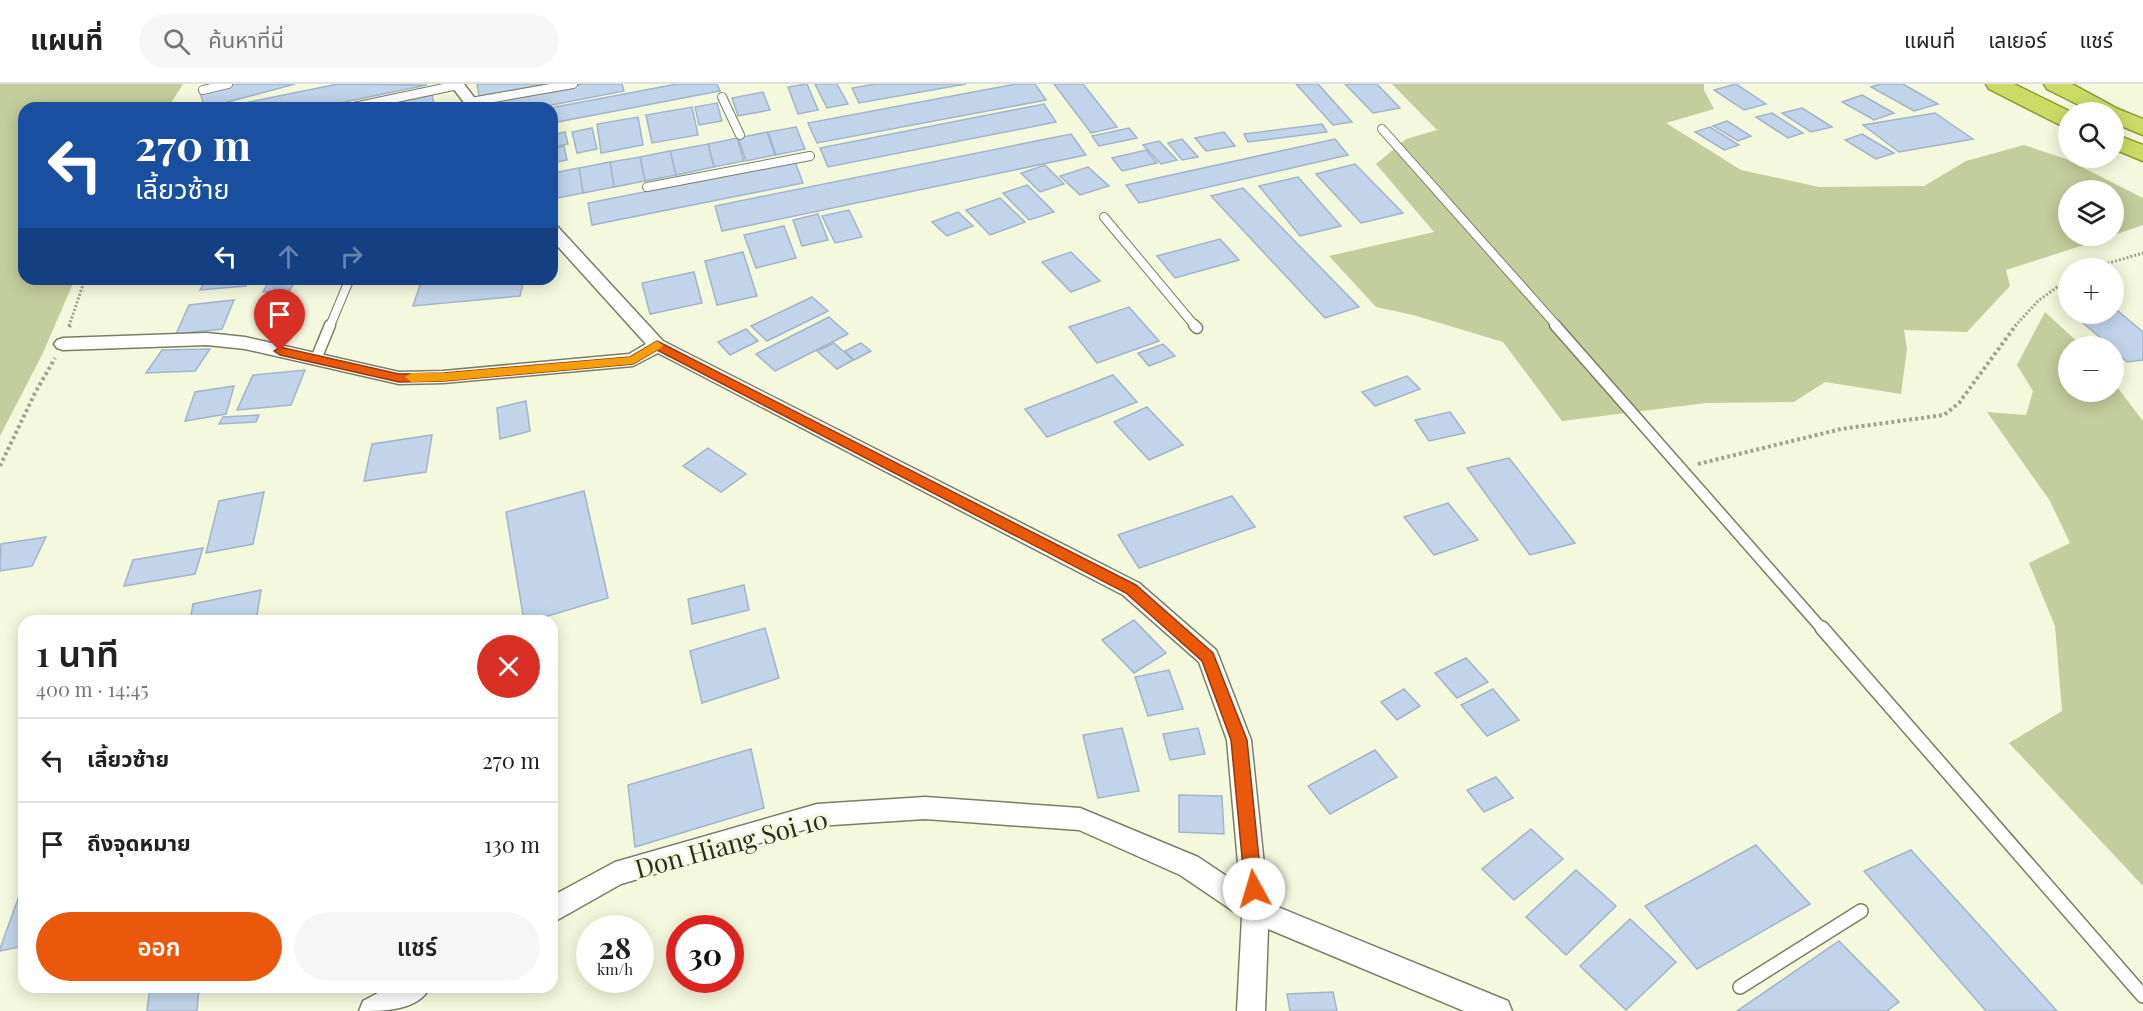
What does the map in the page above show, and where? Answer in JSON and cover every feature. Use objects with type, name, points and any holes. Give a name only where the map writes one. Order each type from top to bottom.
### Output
[{"type":"highway","points":[[1997,84],[2058,115]]},
{"type":"highway","points":[[2055,84],[2090,102]]},
{"type":"highway","points":[[2124,119],[2143,128]]},
{"type":"highway","points":[[2124,145],[2143,154]]},
{"type":"street","points":[[458,85],[471,102]]},
{"type":"street","points":[[558,237],[657,345],[1131,589],[1208,657],[1239,740],[1256,911],[1251,1011]]},
{"type":"street","points":[[63,344],[207,339],[245,343],[399,378],[444,377],[633,360],[657,345]]},
{"type":"street","name":"Don Hiang Soi 10","points":[[558,907],[615,874],[817,815],[925,808],[1080,819],[1190,866],[1256,911],[1498,1011]]},
{"type":"street","points":[[373,1011],[405,993]]},
{"type":"lane","points":[[203,90],[228,84]]},
{"type":"lane","points":[[487,102],[573,84]]},
{"type":"lane","points":[[377,102],[458,85]]},
{"type":"lane","points":[[722,97],[740,135]]},
{"type":"lane","points":[[1382,129],[1683,468],[2143,996]]},
{"type":"lane","points":[[647,187],[810,156]]},
{"type":"lane","points":[[1104,217],[1197,328]]},
{"type":"lane","points":[[316,359],[347,285]]},
{"type":"lane","points":[[1740,987],[1861,911]]},
{"type":"path","points":[[2124,259],[2143,253]]},
{"type":"path","points":[[1683,468],[1841,429],[1944,415],[1954,410],[2015,326],[2058,284]]},
{"type":"path","points":[[0,466],[35,393],[63,344],[83,285]]},
{"type":"green space","points":[[0,84],[183,84],[172,102],[18,102],[18,285],[72,285],[42,355],[0,436]]},
{"type":"green space","points":[[1392,84],[1704,84],[1704,90],[1714,109],[1666,123],[1741,170],[1819,187],[1924,186],[1966,161],[2024,145],[2058,156],[2058,168],[2084,168],[2107,180],[2058,180],[2058,246],[2081,246],[2006,270],[2010,286],[1967,332],[1904,330],[1907,349],[1901,394],[1825,382],[1794,402],[1706,403],[1562,421],[1503,342],[1413,315],[1376,307],[1329,256],[1434,232],[1376,164],[1406,139],[1437,130]]},
{"type":"green space","points":[[2124,188],[2143,198],[2143,225],[2124,232]]},
{"type":"green space","points":[[2045,312],[2071,336],[2058,336],[2058,402],[2124,402],[2124,396],[2143,421],[2143,886],[2009,743],[2062,711],[2055,626],[2029,563],[2070,543],[2050,501],[1987,412],[2026,415],[2033,391],[2017,365]]},
{"type":"building","points":[[233,84],[295,84],[228,102],[203,102],[200,93]]},
{"type":"building","points":[[338,84],[427,85],[344,102],[250,102]]},
{"type":"building","points":[[477,84],[546,84],[479,96]]},
{"type":"building","points":[[583,84],[622,84],[624,91],[558,104],[558,102],[492,101]]},
{"type":"building","points":[[677,84],[717,84],[720,91],[558,122],[558,106]]},
{"type":"building","points":[[807,84],[818,110],[798,114],[788,87]]},
{"type":"building","points":[[815,84],[837,84],[848,104],[827,108]]},
{"type":"building","points":[[876,84],[966,84],[859,103],[852,88]]},
{"type":"building","points":[[1016,84],[1035,84],[1046,100],[817,143],[808,123]]},
{"type":"building","points":[[1054,84],[1083,84],[1117,127],[1091,133]]},
{"type":"building","points":[[1296,84],[1318,84],[1352,122],[1333,125]]},
{"type":"building","points":[[1345,84],[1377,84],[1400,108],[1373,113]]},
{"type":"building","points":[[1736,84],[1766,104],[1744,110],[1714,90]]},
{"type":"building","points":[[1880,84],[1903,84],[1938,104],[1914,111],[1871,87]]},
{"type":"building","points":[[763,92],[770,110],[738,116],[732,98]]},
{"type":"building","points":[[432,95],[434,102],[398,102]]},
{"type":"building","points":[[1862,95],[1894,113],[1874,120],[1842,102]]},
{"type":"building","points":[[717,103],[722,121],[699,125],[695,107]]},
{"type":"building","points":[[1044,104],[1056,122],[828,167],[820,148]]},
{"type":"building","points":[[692,107],[698,135],[652,143],[646,115]]},
{"type":"building","points":[[1802,108],[1832,127],[1811,132],[1782,113]]},
{"type":"building","points":[[1772,113],[1803,133],[1788,138],[1756,117]]},
{"type":"building","points":[[1935,113],[1973,139],[1899,152],[1863,125]]},
{"type":"building","points":[[638,117],[643,145],[601,153],[597,124]]},
{"type":"building","points":[[1727,121],[1751,136],[1738,141],[1713,126]]},
{"type":"building","points":[[1322,124],[1327,132],[1248,142],[1244,134]]},
{"type":"building","points":[[796,127],[805,149],[776,155],[768,132]]},
{"type":"building","points":[[1710,127],[1739,145],[1724,150],[1695,132]]},
{"type":"building","points":[[592,128],[597,149],[577,153],[572,132]]},
{"type":"building","points":[[1129,128],[1137,138],[1099,146],[1092,136]]},
{"type":"building","points":[[565,132],[568,144],[558,146],[558,134]]},
{"type":"building","points":[[767,132],[775,155],[746,161],[738,138]]},
{"type":"building","points":[[1224,132],[1235,146],[1206,151],[1195,138]]},
{"type":"building","points":[[1071,134],[1086,155],[722,231],[715,206]]},
{"type":"building","points":[[1862,134],[1894,153],[1876,159],[1845,140]]},
{"type":"building","points":[[737,138],[744,161],[714,167],[708,144]]},
{"type":"building","points":[[1182,139],[1198,157],[1182,160],[1168,143]]},
{"type":"building","points":[[1335,139],[1348,155],[1139,203],[1126,185]]},
{"type":"building","points":[[1159,141],[1177,160],[1161,164],[1143,145]]},
{"type":"building","points":[[708,144],[714,167],[676,175],[670,151]]},
{"type":"building","points":[[564,146],[567,160],[558,162],[558,148]]},
{"type":"building","points":[[1146,150],[1157,163],[1122,171],[1112,158]]},
{"type":"building","points":[[670,151],[676,175],[645,181],[640,157]]},
{"type":"building","points":[[640,157],[645,181],[614,187],[610,162]]},
{"type":"building","points":[[610,162],[614,187],[583,193],[579,168]]},
{"type":"building","points":[[795,162],[803,183],[592,225],[588,203]]},
{"type":"building","points":[[1355,164],[1403,213],[1361,223],[1316,174]]},
{"type":"building","points":[[1045,165],[1064,184],[1040,192],[1021,173]]},
{"type":"building","points":[[1088,167],[1109,186],[1080,195],[1060,176]]},
{"type":"building","points":[[579,168],[583,193],[558,198],[558,172]]},
{"type":"building","points":[[1298,177],[1341,226],[1300,236],[1259,186]]},
{"type":"building","points":[[1027,185],[1054,212],[1029,220],[1003,193]]},
{"type":"building","points":[[1243,188],[1359,307],[1325,318],[1211,196]]},
{"type":"building","points":[[1000,198],[1025,222],[990,235],[966,210]]},
{"type":"building","points":[[849,210],[862,237],[835,243],[822,216]]},
{"type":"building","points":[[958,212],[973,226],[947,236],[932,222]]},
{"type":"building","points":[[818,214],[828,240],[802,246],[793,220]]},
{"type":"building","points":[[784,226],[796,258],[756,268],[744,235]]},
{"type":"building","points":[[1220,239],[1239,260],[1175,278],[1157,256]]},
{"type":"building","points":[[743,252],[757,296],[717,305],[705,261]]},
{"type":"building","points":[[1071,252],[1100,281],[1071,292],[1042,262]]},
{"type":"building","points":[[694,272],[702,303],[650,314],[642,283]]},
{"type":"building","points":[[203,285],[246,285],[246,286],[200,290]]},
{"type":"building","points":[[267,285],[293,285],[289,291],[263,292]]},
{"type":"building","points":[[420,285],[523,285],[520,296],[413,306]]},
{"type":"building","points":[[812,297],[828,311],[767,341],[751,326]]},
{"type":"building","points":[[234,300],[222,329],[176,334],[189,305]]},
{"type":"building","points":[[1129,307],[1159,341],[1097,363],[1069,327]]},
{"type":"building","points":[[2124,316],[2143,332],[2143,360],[2127,362],[2124,359],[2124,336],[2098,336],[2084,324],[2124,324]]},
{"type":"building","points":[[829,317],[848,334],[775,371],[756,354]]},
{"type":"building","points":[[746,329],[758,341],[730,355],[718,342]]},
{"type":"building","points":[[834,343],[853,360],[837,369],[817,351]]},
{"type":"building","points":[[861,343],[871,351],[854,360],[845,351]]},
{"type":"building","points":[[1163,344],[1175,356],[1149,366],[1138,353]]},
{"type":"building","points":[[210,349],[195,371],[146,373],[162,350]]},
{"type":"building","points":[[305,370],[291,405],[237,410],[253,375]]},
{"type":"building","points":[[1113,375],[1137,402],[1047,437],[1025,409]]},
{"type":"building","points":[[1407,376],[1420,389],[1375,406],[1362,392]]},
{"type":"building","points":[[234,386],[226,414],[185,421],[195,392]]},
{"type":"building","points":[[526,401],[530,431],[500,439],[497,408]]},
{"type":"building","points":[[1147,407],[1183,445],[1149,460],[1114,422]]},
{"type":"building","points":[[1450,412],[1465,433],[1429,441],[1415,420]]},
{"type":"building","points":[[259,415],[256,422],[219,424],[223,417]]},
{"type":"building","points":[[432,435],[426,472],[364,481],[372,444]]},
{"type":"building","points":[[708,448],[746,474],[721,492],[683,466]]},
{"type":"building","points":[[1509,458],[1575,543],[1530,555],[1467,468]]},
{"type":"building","points":[[584,491],[608,598],[551,615],[523,615],[506,512]]},
{"type":"building","points":[[264,492],[253,544],[206,553],[219,501]]},
{"type":"building","points":[[1232,496],[1255,527],[1139,568],[1118,535]]},
{"type":"building","points":[[1448,503],[1478,540],[1434,555],[1404,517]]},
{"type":"building","points":[[46,537],[32,566],[0,571],[1,544]]},
{"type":"building","points":[[203,548],[195,574],[124,586],[133,560]]},
{"type":"building","points":[[744,585],[749,610],[692,624],[688,599]]},
{"type":"building","points":[[261,590],[257,615],[191,615],[193,604]]},
{"type":"building","points":[[1134,620],[1166,653],[1134,673],[1102,640]]},
{"type":"building","points":[[765,628],[779,678],[702,703],[690,651]]},
{"type":"building","points":[[1466,658],[1488,682],[1457,698],[1435,673]]},
{"type":"building","points":[[1169,670],[1183,709],[1148,716],[1135,677]]},
{"type":"building","points":[[1404,689],[1420,706],[1397,720],[1381,702]]},
{"type":"building","points":[[1493,689],[1519,720],[1487,736],[1461,705]]},
{"type":"building","points":[[1122,728],[1139,791],[1098,798],[1083,735]]},
{"type":"building","points":[[1198,728],[1205,754],[1170,760],[1163,734]]},
{"type":"building","points":[[751,749],[764,808],[635,847],[628,785]]},
{"type":"building","points":[[1375,750],[1397,777],[1330,814],[1308,786]]},
{"type":"building","points":[[1496,777],[1513,798],[1484,812],[1467,790]]},
{"type":"building","points":[[1179,795],[1222,796],[1224,834],[1179,832]]},
{"type":"building","points":[[1531,829],[1563,859],[1514,900],[1482,869]]},
{"type":"building","points":[[1756,845],[1810,904],[1697,969],[1645,906]]},
{"type":"building","points":[[1911,850],[2057,1011],[1986,1011],[1864,871]]},
{"type":"building","points":[[1576,870],[1616,906],[1566,955],[1526,917]]},
{"type":"building","points":[[18,899],[18,947],[0,951]]},
{"type":"building","points":[[1630,919],[1676,962],[1626,1010],[1580,966]]},
{"type":"building","points":[[1839,941],[1899,1002],[1887,1011],[1737,1011]]},
{"type":"building","points":[[1333,992],[1337,1011],[1290,1011],[1287,994]]},
{"type":"building","points":[[149,993],[198,993],[197,1011],[147,1011]]},
{"type":"slow traffic","points":[[411,377],[444,377],[633,360],[657,345]]},
{"type":"route","points":[[280,351],[399,378],[444,377],[633,360],[657,345],[1131,589],[1208,657],[1239,740],[1254,889]]}]
